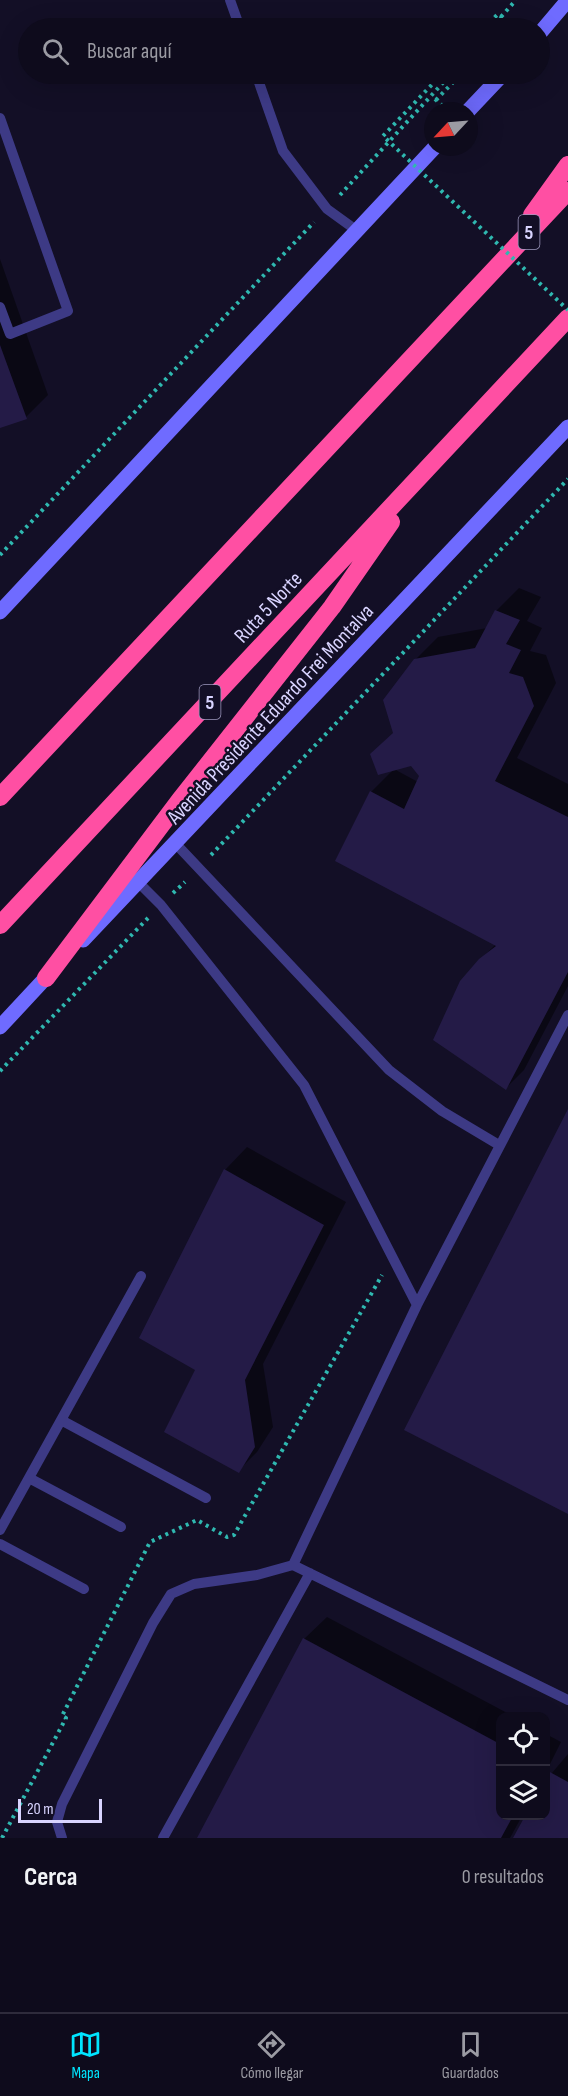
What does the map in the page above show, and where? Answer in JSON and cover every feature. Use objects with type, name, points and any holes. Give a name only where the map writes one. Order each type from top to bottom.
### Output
[{"type":"highway","points":[[490,273],[568,165]]},
{"type":"highway","name":"5","points":[[0,797],[568,191]]},
{"type":"highway","name":"Ruta 5 Norte","points":[[0,925],[421,478],[568,318]]},
{"type":"highway","points":[[46,978],[180,800],[332,607],[421,478]]},
{"type":"highway","points":[[0,791],[22,774]]},
{"type":"main road","points":[[550,21],[568,0]]},
{"type":"main road","points":[[477,102],[494,84]]},
{"type":"main road","points":[[0,612],[426,156]]},
{"type":"main road","name":"Avenida Presidente Eduardo Frei Montalva","points":[[0,1027],[176,844],[568,427]]},
{"type":"lane","points":[[230,0],[236,18]]},
{"type":"lane","points":[[259,84],[283,152],[327,209],[356,230]]},
{"type":"lane","points":[[0,118],[68,311],[10,334],[0,307]]},
{"type":"lane","points":[[176,844],[389,1070],[442,1111],[499,1145]]},
{"type":"lane","points":[[139,883],[161,905],[304,1085],[417,1305]]},
{"type":"lane","points":[[293,1564],[417,1305],[568,1015]]},
{"type":"lane","points":[[0,1530],[141,1276]]},
{"type":"lane","points":[[61,1420],[206,1498]]},
{"type":"lane","points":[[29,1478],[121,1527]]},
{"type":"lane","points":[[0,1544],[84,1588]]},
{"type":"lane","points":[[62,1838],[57,1822],[62,1804],[153,1623],[171,1594],[212,1579],[234,1580],[293,1564],[568,1700]]},
{"type":"lane","points":[[163,1838],[310,1573]]},
{"type":"path","points":[[500,18],[516,0]]},
{"type":"path","points":[[433,84],[384,136],[568,310]]},
{"type":"path","points":[[0,555],[442,84]]},
{"type":"path","points":[[431,96],[436,100],[451,84]]},
{"type":"path","points":[[0,1071],[199,867],[568,479]]},
{"type":"path","points":[[2,1838],[66,1718],[62,1716],[150,1542],[197,1520],[226,1537],[234,1535],[392,1258]]},
{"type":"building","points":[[0,345],[27,419],[0,428]]},
{"type":"building","points":[[495,610],[520,620],[506,644],[521,650],[509,673],[523,677],[534,706],[495,781],[568,817],[568,972],[506,1090],[433,1040],[460,981],[479,959],[496,946],[335,861],[370,791],[404,809],[419,776],[411,766],[378,775],[370,754],[393,733],[383,700],[414,659],[475,648]]},
{"type":"building","points":[[568,1109],[568,1514],[404,1430]]},
{"type":"building","points":[[224,1169],[324,1225],[245,1380],[255,1447],[239,1473],[164,1432],[195,1370],[139,1338]]},
{"type":"building","points":[[303,1638],[496,1742],[496,1820],[511,1820],[501,1838],[197,1838]]},
{"type":"building","points":[[550,1772],[568,1782],[568,1838],[513,1838],[523,1820],[550,1820]]}]
